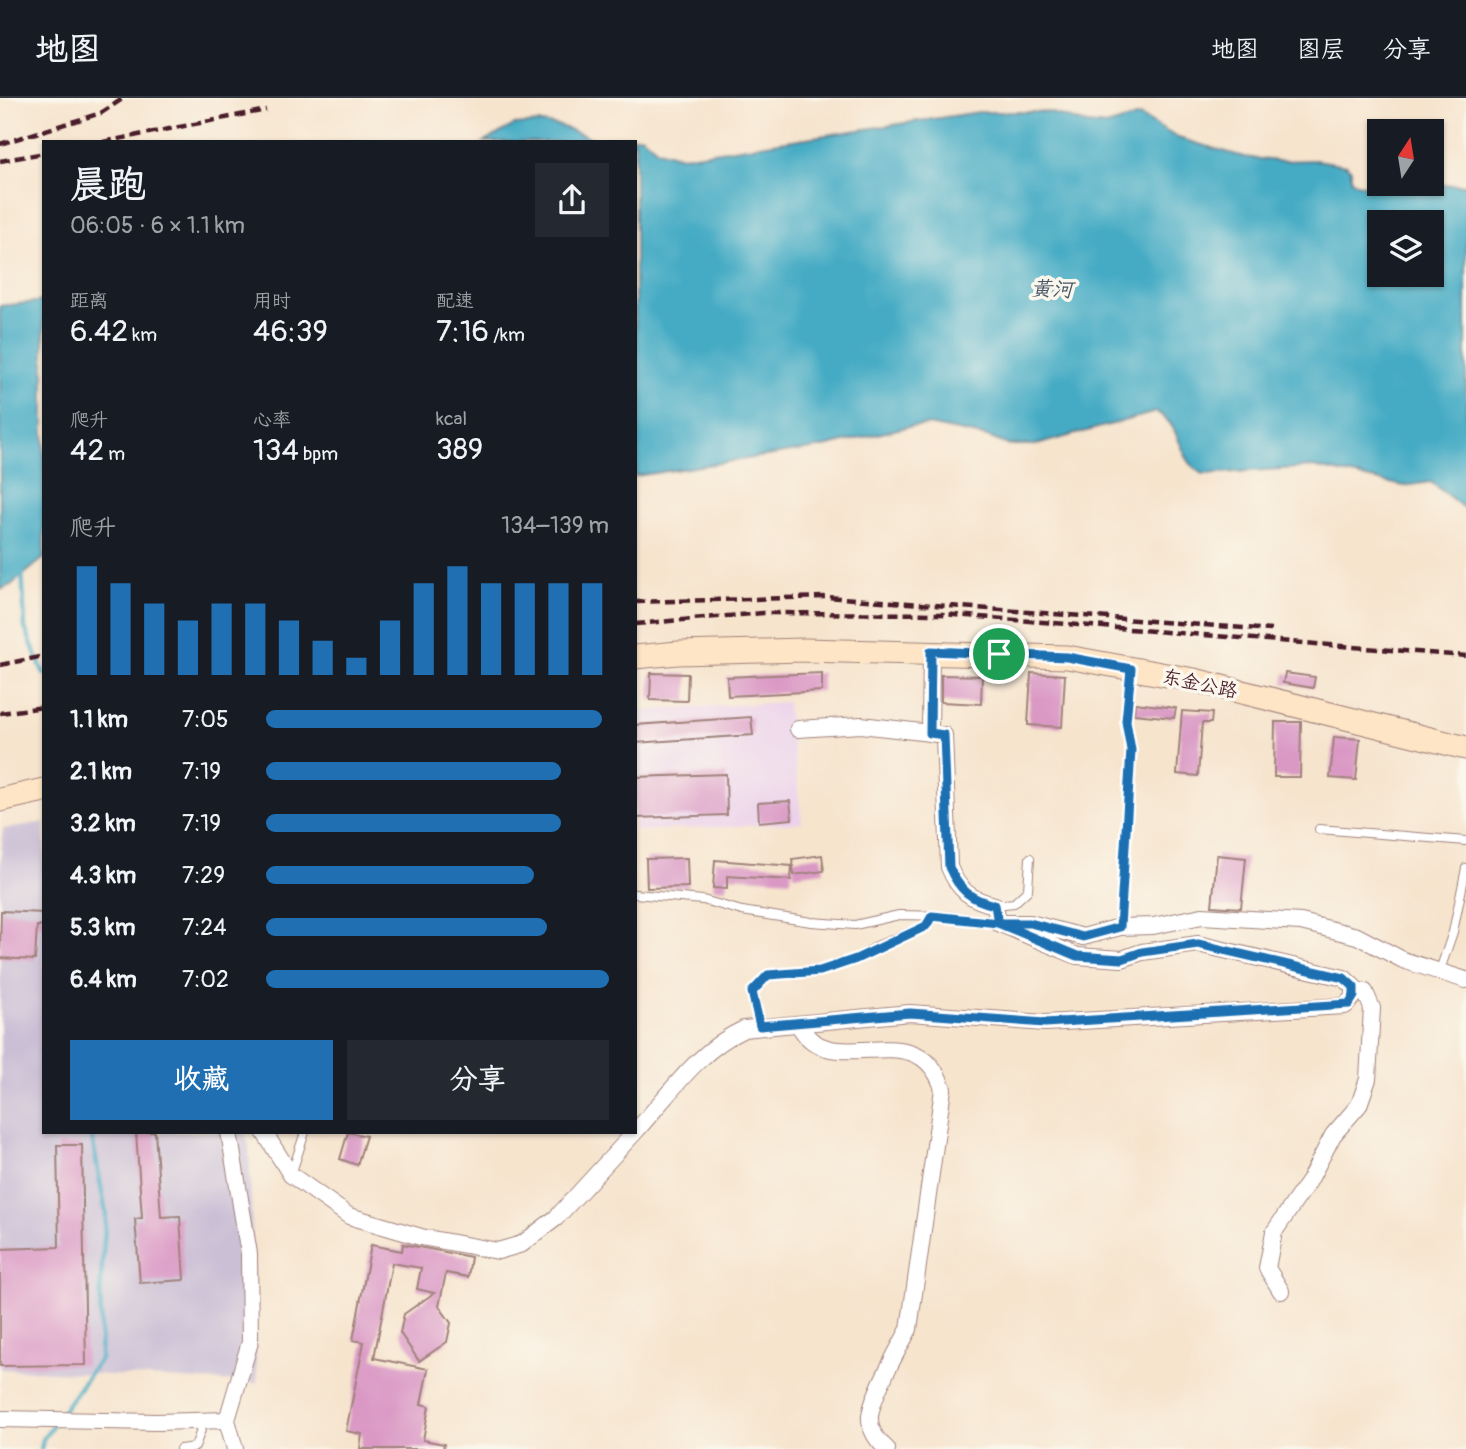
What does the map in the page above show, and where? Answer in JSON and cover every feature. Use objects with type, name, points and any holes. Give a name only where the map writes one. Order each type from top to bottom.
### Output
[{"type":"main road","name":"东金公路","points":[[637,657],[678,653],[805,650],[931,651],[1067,657],[1194,680],[1466,748]]},
{"type":"main road","points":[[0,800],[42,790]]},
{"type":"street","points":[[930,733],[931,651]]},
{"type":"street","points":[[798,729],[861,725],[944,735],[949,867],[965,894],[979,902],[995,905],[998,923]]},
{"type":"street","points":[[998,923],[1030,923],[1083,937],[1120,927],[1153,926],[1202,916],[1300,922],[1357,936],[1403,960],[1466,980]]},
{"type":"street","points":[[637,1130],[687,1076],[701,1056],[721,1040],[744,1029],[910,1013],[1045,1023],[1345,1006],[1352,1001],[1355,992],[1352,983],[1344,978],[1198,944],[1142,952],[1122,959],[1077,956],[998,923]]},
{"type":"street","points":[[1281,1291],[1267,1268],[1274,1232],[1309,1181],[1333,1135],[1359,1105],[1368,1079],[1372,1008],[1365,992],[1355,992]]},
{"type":"street","points":[[799,1025],[804,1034],[821,1047],[902,1049],[917,1053],[934,1068],[943,1088],[909,1329],[892,1360],[870,1415],[875,1436],[887,1449]]},
{"type":"street","points":[[229,1134],[249,1254],[250,1342],[227,1420],[235,1449]]},
{"type":"street","points":[[265,1134],[291,1175],[349,1216],[421,1237],[498,1251],[522,1244],[556,1218],[633,1134]]},
{"type":"street","points":[[0,1419],[157,1422],[227,1420]]},
{"type":"lane","points":[[1120,927],[1131,750],[1126,721],[1131,669]]},
{"type":"lane","points":[[1319,830],[1466,841]]},
{"type":"lane","points":[[995,905],[1014,903],[1028,890],[1031,881],[1030,858]]},
{"type":"lane","points":[[1439,973],[1453,932],[1466,868]]},
{"type":"lane","points":[[637,894],[703,900],[742,911],[822,923],[855,925],[899,915],[998,923]]},
{"type":"lane","points":[[760,1026],[752,992],[768,975],[820,971],[856,959],[926,926],[932,916]]},
{"type":"lane","points":[[291,1175],[304,1134]]},
{"type":"lane","points":[[180,1449],[195,1447],[204,1421]]},
{"type":"shaded area","points":[[787,702],[802,823],[637,831],[637,711]]},
{"type":"shaded area","points":[[42,822],[42,1134],[245,1134],[249,1144],[257,1383],[0,1369],[0,870],[3,829]]},
{"type":"water","name":"黄河","points":[[979,112],[1049,112],[1087,124],[1106,126],[1140,116],[1178,138],[1244,157],[1277,161],[1317,160],[1346,165],[1351,170],[1351,180],[1367,185],[1367,196],[1444,196],[1444,184],[1466,185],[1466,510],[1431,482],[1404,486],[1313,467],[1204,474],[1189,461],[1171,425],[1156,412],[1036,445],[1008,445],[988,437],[928,425],[906,427],[824,447],[637,476],[637,140],[615,140],[641,136],[658,150],[678,156]]},
{"type":"water","points":[[542,123],[560,126],[597,140],[488,140],[514,125]]},
{"type":"water","points":[[42,301],[42,560],[11,585],[0,590],[0,306]]},
{"type":"building","points":[[651,673],[688,674],[687,701],[650,700]]},
{"type":"building","points":[[822,673],[822,691],[728,696],[727,677]]},
{"type":"building","points":[[1031,673],[1065,675],[1062,727],[1028,725]]},
{"type":"building","points":[[1285,673],[1315,677],[1313,688],[1283,683]]},
{"type":"building","points":[[941,675],[982,676],[981,704],[941,702]]},
{"type":"building","points":[[1135,703],[1176,708],[1174,718],[1134,714]]},
{"type":"building","points":[[1182,711],[1212,713],[1211,723],[1202,723],[1198,776],[1177,774]]},
{"type":"building","points":[[751,717],[753,735],[637,743],[637,725]]},
{"type":"building","points":[[1275,722],[1301,722],[1300,777],[1274,777]]},
{"type":"building","points":[[1334,737],[1360,739],[1356,780],[1330,778]]},
{"type":"building","points":[[726,774],[727,815],[637,818],[637,777]]},
{"type":"building","points":[[790,801],[792,819],[759,822],[758,803]]},
{"type":"building","points":[[822,855],[824,871],[794,875],[792,859]]},
{"type":"building","points":[[1217,855],[1246,858],[1241,908],[1212,906]]},
{"type":"building","points":[[687,858],[688,887],[647,888],[646,859]]},
{"type":"building","points":[[715,860],[792,866],[791,880],[727,876],[727,889],[713,888]]},
{"type":"building","points":[[1,911],[42,913],[42,926],[37,926],[35,960],[0,958]]},
{"type":"building","points":[[136,1134],[155,1134],[161,1217],[180,1216],[184,1280],[140,1283],[135,1219],[142,1218]]},
{"type":"building","points":[[347,1134],[366,1136],[357,1165],[340,1159]]},
{"type":"building","points":[[57,1145],[82,1145],[86,1365],[0,1366],[0,1249],[59,1247]]},
{"type":"building","points":[[403,1244],[471,1257],[468,1277],[446,1273],[439,1306],[451,1323],[447,1342],[419,1361],[400,1333],[404,1314],[434,1293],[417,1289],[421,1268],[392,1263],[374,1358],[428,1369],[421,1404],[429,1406],[423,1440],[444,1444],[443,1449],[360,1449],[362,1434],[346,1431],[364,1342],[353,1340],[371,1245],[402,1251]]},
{"type":"waterway","points":[[22,567],[25,628],[42,669]]},
{"type":"waterway","points":[[60,1415],[100,1359],[101,1279],[106,1214],[91,1134]]},
{"type":"waterway","points":[[41,1449],[43,1439],[53,1425]]},
{"type":"railway","points":[[0,144],[101,113],[124,98]]},
{"type":"railway","points":[[113,140],[266,110]]},
{"type":"railway","points":[[0,161],[42,153]]},
{"type":"railway","points":[[637,602],[827,597],[1271,630]]},
{"type":"railway","points":[[637,624],[763,613],[942,614],[1466,656]]},
{"type":"railway","points":[[0,665],[42,656]]},
{"type":"railway","points":[[0,713],[42,707]]},
{"type":"route","points":[[999,654],[931,651],[930,733],[944,735],[949,867],[965,894],[979,902],[995,905],[998,923],[932,916],[926,926],[877,946],[856,959],[820,971],[768,975],[752,992],[760,1026],[799,1025],[910,1013],[1045,1023],[1345,1006],[1352,1001],[1354,987],[1344,978],[1198,944],[1142,952],[1122,959],[1077,956],[998,923],[1030,923],[1083,937],[1120,927],[1131,750],[1126,721],[1131,669],[1067,657],[999,654]]}]
